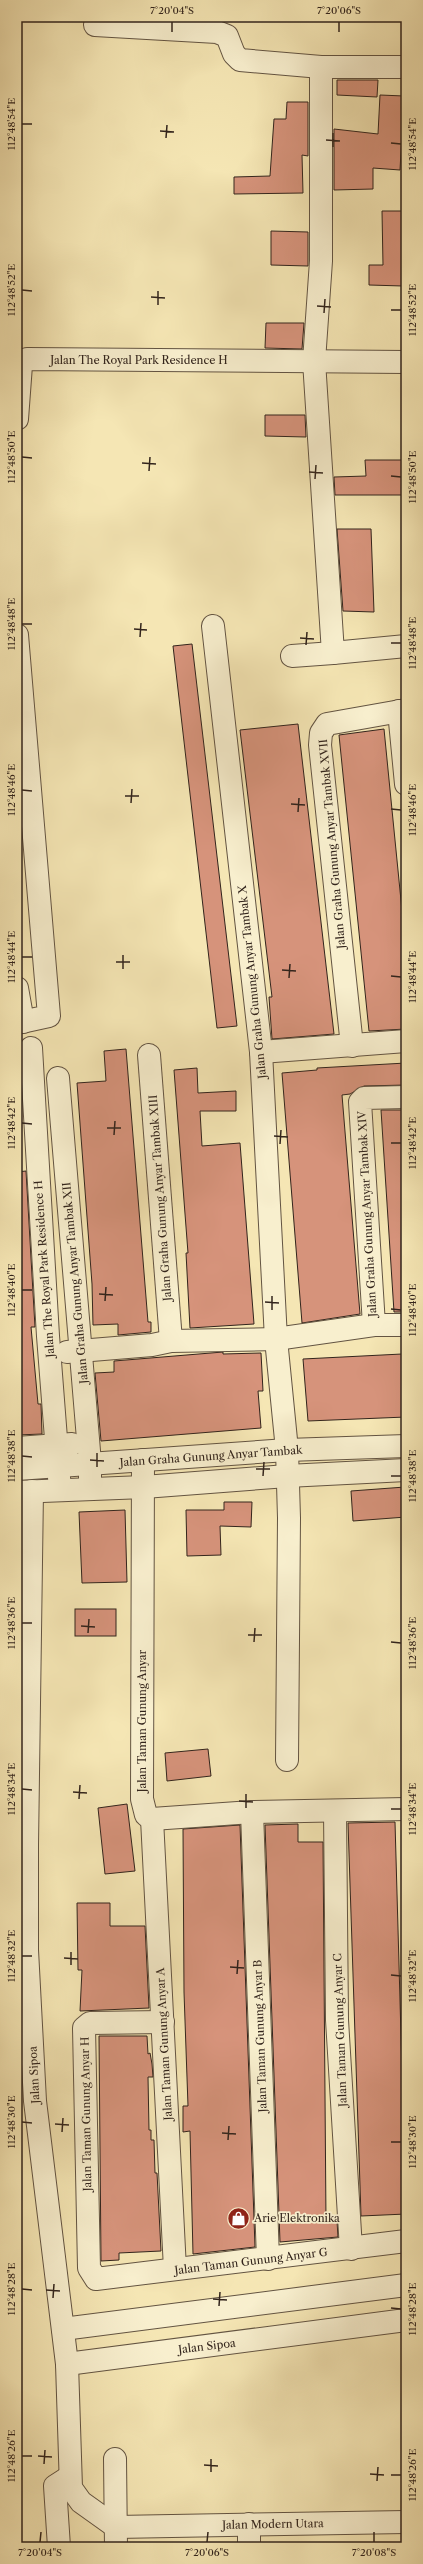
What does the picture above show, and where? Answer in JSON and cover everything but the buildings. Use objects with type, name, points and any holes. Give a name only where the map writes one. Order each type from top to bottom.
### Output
[{"type":"street","points":[[96,25],[217,32],[227,36],[234,54],[240,60],[321,67],[406,67]]},
{"type":"street","points":[[321,67],[321,261],[314,361],[332,653]]},
{"type":"street","name":"Jalan The Royal Park Residence H","points":[[17,419],[21,366],[27,359],[406,362]]},
{"type":"street","name":"Jalan Graha Gunung Anyar Tambak X","points":[[213,626],[261,1052],[276,1339],[286,1450],[289,1518],[286,1760]]},
{"type":"street","points":[[17,635],[49,1016],[20,1023],[17,988]]},
{"type":"street","points":[[292,656],[406,646]]},
{"type":"street","points":[[402,710],[406,784]]},
{"type":"street","name":"Jalan Graha Gunung Anyar Tambak XVII","points":[[352,1046],[320,745],[321,734],[327,724],[402,710]]},
{"type":"street","points":[[261,1052],[406,1041]]},
{"type":"street","name":"Jalan The Royal Park Residence H","points":[[31,1048],[59,1262],[65,1352],[56,1445],[60,1490]]},
{"type":"street","name":"Jalan Graha Gunung Anyar Tambak XIII","points":[[149,1055],[171,1341]]},
{"type":"street","name":"Jalan Graha Gunung Anyar Tambak XII","points":[[58,1078],[59,1262],[65,1352],[89,1453],[90,1489]]},
{"type":"street","name":"Jalan Graha Gunung Anyar Tambak XIV","points":[[374,1325],[360,1102],[364,1098],[406,1097]]},
{"type":"street","points":[[65,1352],[152,1345],[171,1341],[276,1339],[374,1325],[406,1325]]},
{"type":"street","points":[[17,1448],[56,1445],[89,1453]]},
{"type":"street","name":"Jalan Graha Gunung Anyar Tambak","points":[[17,1469],[59,1466],[89,1453],[143,1460],[286,1450],[406,1446]]},
{"type":"street","name":"Jalan Taman Gunung Anyar","points":[[143,1460],[142,1798],[146,1815],[152,1819]]},
{"type":"street","points":[[25,1491],[144,1488],[287,1476],[406,1470]]},
{"type":"street","name":"Jalan Sipoa","points":[[25,1491],[27,1950],[35,2101],[67,2364],[406,2320]]},
{"type":"street","points":[[152,1819],[252,1812],[406,1809]]},
{"type":"street","name":"Jalan Taman Gunung Anyar C","points":[[335,1811],[337,2020],[351,2249]]},
{"type":"street","name":"Jalan Taman Gunung Anyar B","points":[[252,1812],[268,2259]]},
{"type":"street","name":"Jalan Taman Gunung Anyar A","points":[[152,1819],[175,2269]]},
{"type":"street","name":"Jalan Taman Gunung Anyar H","points":[[96,2279],[89,2268],[84,2028],[90,2023],[163,2022]]},
{"type":"street","name":"Jalan Taman Gunung Anyar G","points":[[96,2279],[351,2249],[406,2241]]},
{"type":"street","points":[[63,2329],[406,2285]]},
{"type":"street","points":[[59,2547],[67,2364]]},
{"type":"street","points":[[115,2459],[116,2537]]},
{"type":"street","points":[[62,2482],[71,2488],[81,2502],[116,2537]]},
{"type":"street","name":"Jalan Modern Utara","points":[[116,2537],[249,2524],[406,2522]]},
{"type":"street","points":[[249,2524],[249,2547]]},
{"type":"place","name":"Arie Elektronika","points":[[239,2218]]}]
